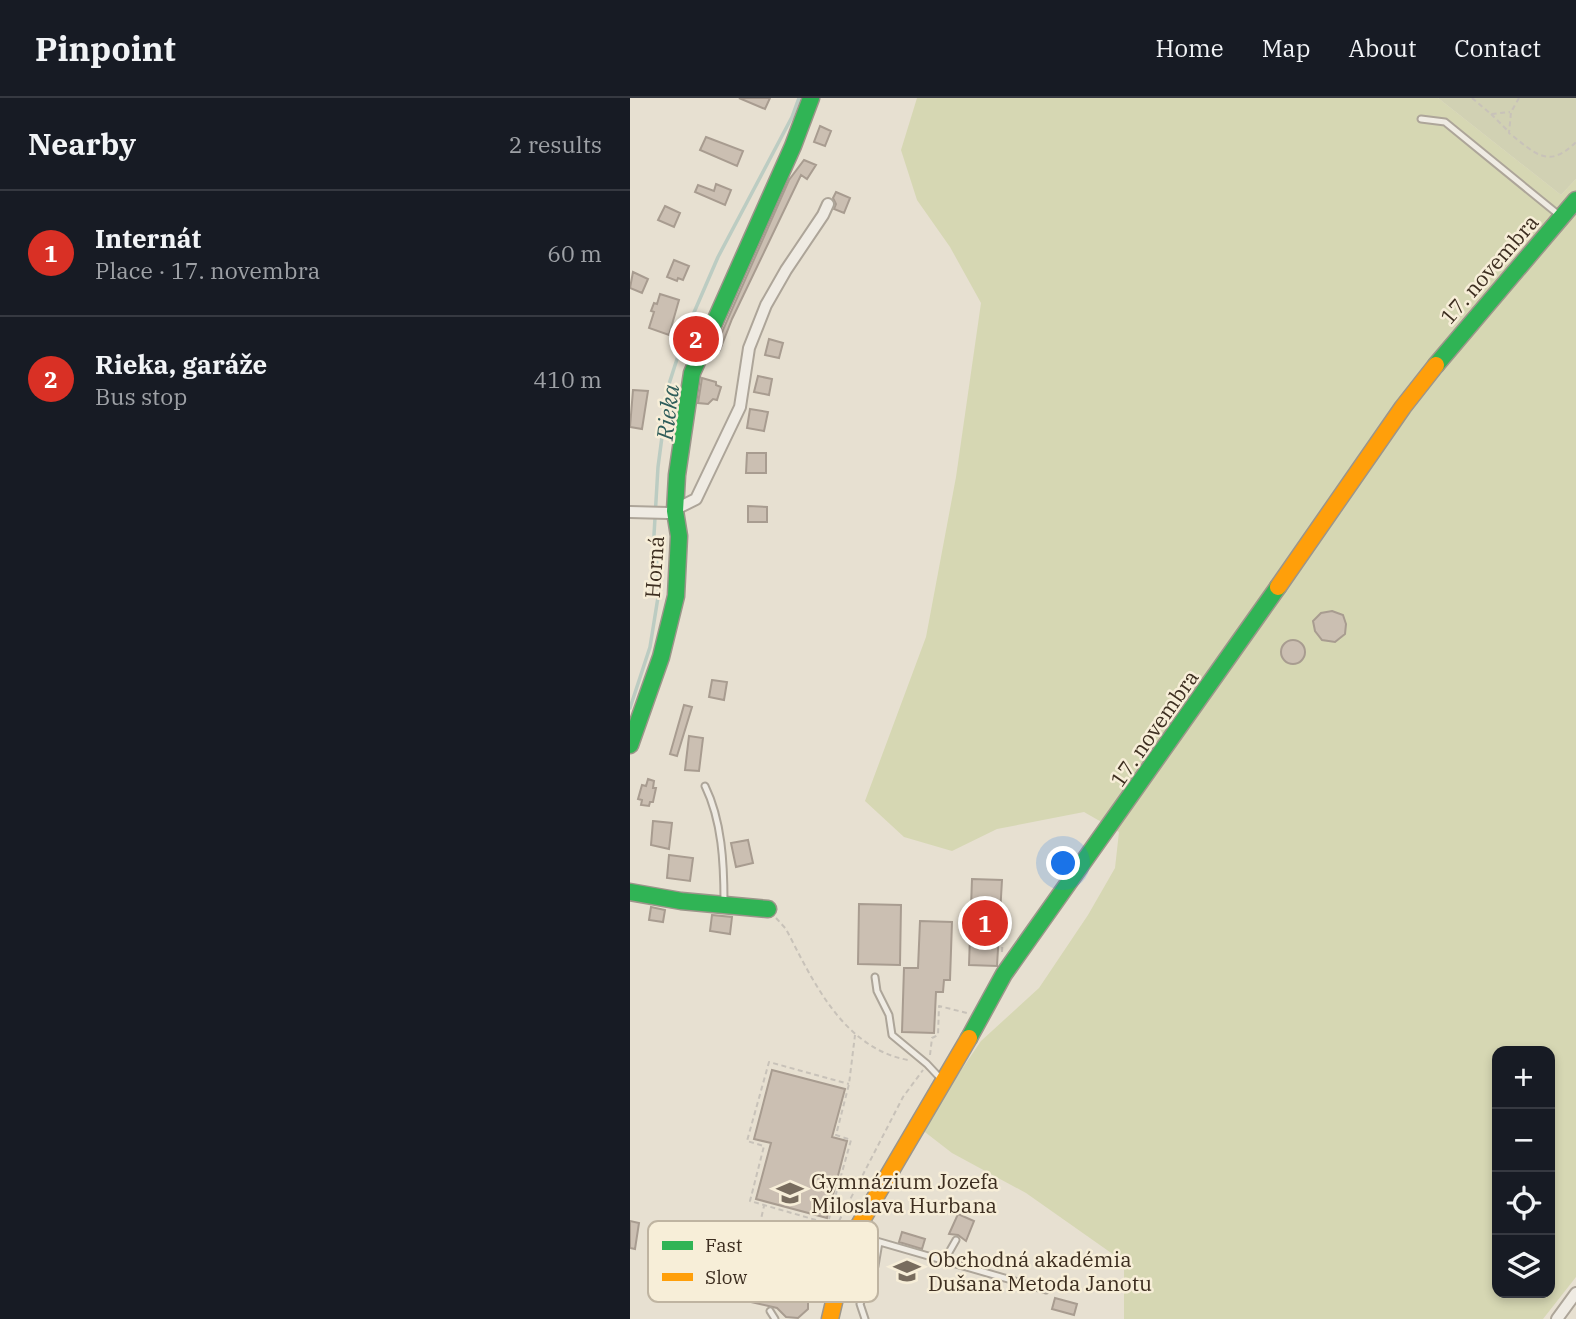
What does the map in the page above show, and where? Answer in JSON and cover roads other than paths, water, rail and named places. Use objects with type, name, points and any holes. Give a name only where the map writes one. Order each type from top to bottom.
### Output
[{"type":"street","name":"Horná","points":[[630,745],[660,657],[676,596],[679,536],[671,512],[691,373],[793,146],[811,98]]},
{"type":"street","name":"17. novembra","points":[[862,1221],[1004,974],[1180,728],[1403,407],[1455,340],[1576,200]]},
{"type":"street","points":[[634,512],[671,512],[696,499],[740,407],[746,362],[758,324],[786,270],[828,204]]},
{"type":"street","points":[[630,892],[681,901],[768,909]]},
{"type":"street","points":[[1558,1319],[1576,1293]]},
{"type":"street","name":"17. novembra","points":[[830,1319],[835,1302]]},
{"type":"lane","points":[[1421,119],[1445,122],[1562,217]]},
{"type":"lane","points":[[705,786],[716,814],[723,866],[724,905]]},
{"type":"lane","points":[[875,977],[877,991],[890,1016],[892,1035],[944,1082]]},
{"type":"lane","points":[[944,1261],[956,1240]]},
{"type":"lane","points":[[878,1247],[879,1242],[1046,1290]]},
{"type":"lane","points":[[861,1302],[865,1319]]},
{"type":"lane","points":[[770,1311],[775,1319]]},
{"type":"waterway","name":"Rieka","points":[[630,708],[650,647],[659,591],[654,535],[658,467],[669,384],[686,331],[718,257],[792,117],[799,98]]},
{"type":"place","name":"Rieka, garáže","points":[[696,339]]},
{"type":"place","name":"Internát","points":[[985,923]]},
{"type":"place","name":"Gymnázium Jozefa Miloslava Hurbana","points":[[790,1193]]},
{"type":"place","name":"Obchodná akadémia Dušana Metoda Janotu","points":[[907,1271]]}]
